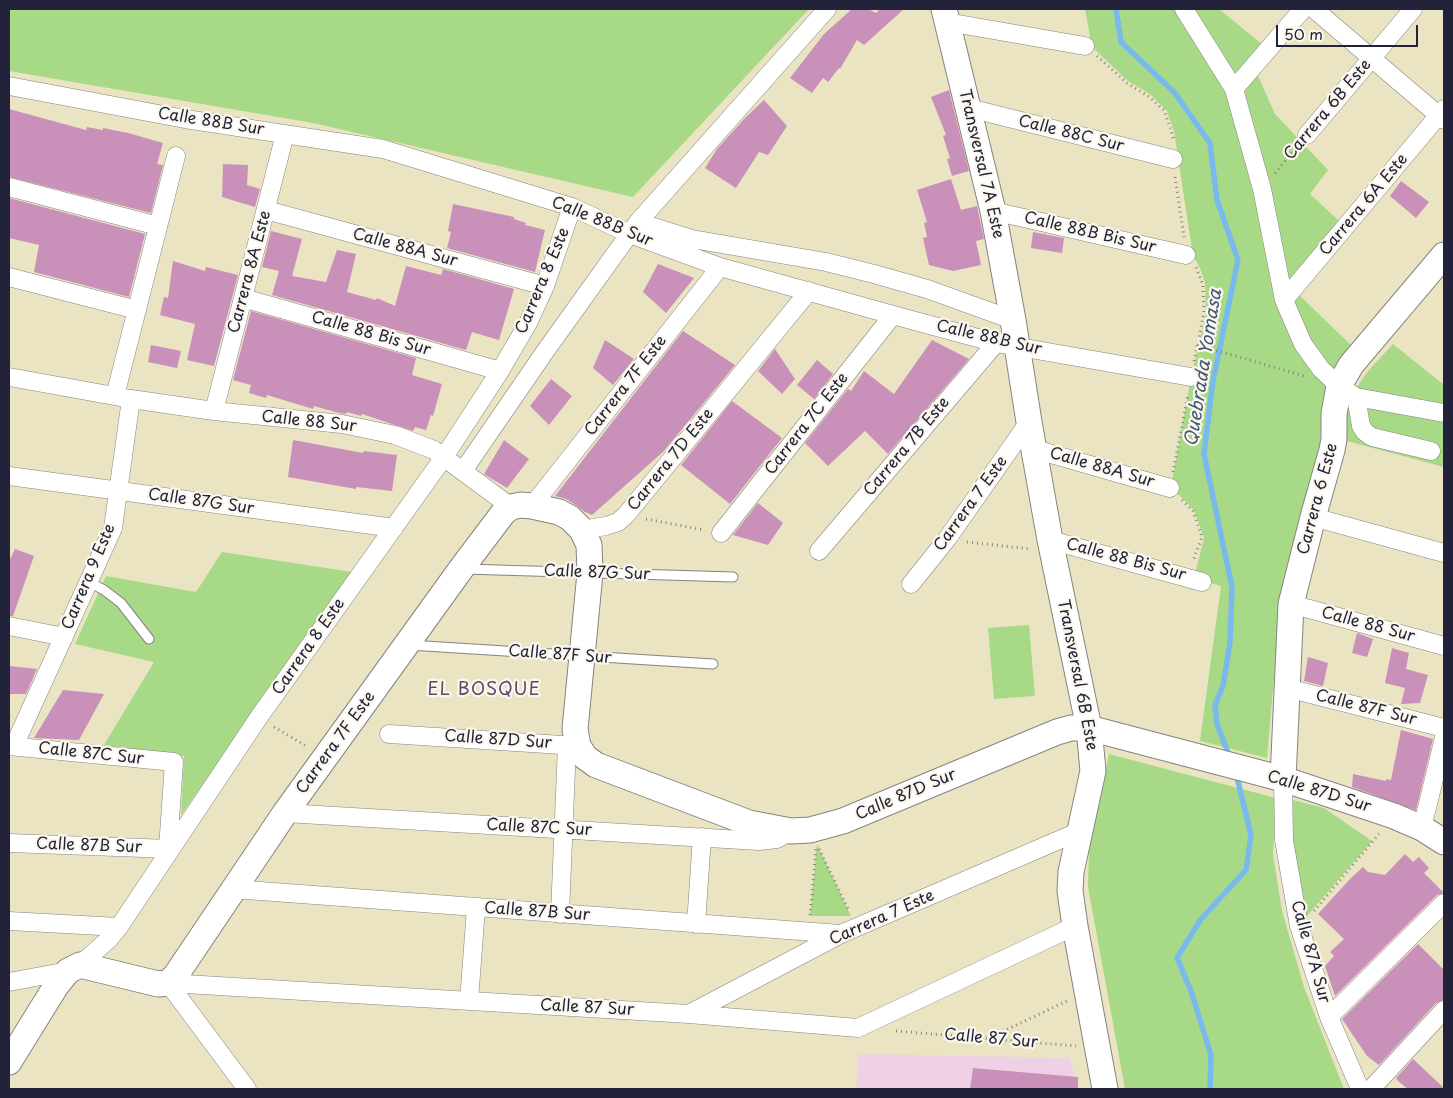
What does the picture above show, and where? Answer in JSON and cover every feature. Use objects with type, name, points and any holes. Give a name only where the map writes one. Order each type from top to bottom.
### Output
[{"type":"street","name":"Carrera 8 Este","points":[[463,471],[544,353],[634,228],[827,9]]},
{"type":"street","points":[[1184,9],[1234,89],[1262,188],[1284,300],[1303,344],[1321,369],[1348,392],[1444,413]]},
{"type":"street","points":[[1234,89],[1303,9]]},
{"type":"street","points":[[1314,9],[1443,115]]},
{"type":"street","name":"Carrera 6B Este","points":[[1308,135],[1413,9]]},
{"type":"street","points":[[946,15],[1085,46]]},
{"type":"street","name":"Transversal 7A Este","points":[[946,15],[993,211],[1013,320]]},
{"type":"street","name":"Calle 88B Sur","points":[[9,86],[185,119],[383,149],[634,228],[720,266],[893,315],[1007,344],[1191,377]]},
{"type":"street","name":"Calle 88C Sur","points":[[969,108],[1173,159]]},
{"type":"street","name":"Carrera 6A Este","points":[[1284,300],[1443,115]]},
{"type":"street","name":"Carrera 8A Este","points":[[214,411],[285,134]]},
{"type":"street","name":"Carrera 9 Este","points":[[11,746],[64,637],[113,528],[118,491],[123,397],[137,310],[176,156]]},
{"type":"street","points":[[9,187],[158,226]]},
{"type":"street","name":"Carrera 8 Este","points":[[9,1062],[56,986],[119,927],[169,849],[259,717],[444,456],[500,371],[528,323],[545,286],[572,208]]},
{"type":"street","name":"Calle 88A Sur","points":[[266,210],[545,286]]},
{"type":"street","name":"Calle 88B Bis Sur","points":[[993,211],[1186,255]]},
{"type":"street","name":"Calle 88B Sur","points":[[634,228],[826,262],[927,289],[1013,320]]},
{"type":"street","name":"Carrera 6 Este","points":[[1283,780],[1291,604],[1333,445],[1334,414],[1348,392],[1351,365],[1444,255]]},
{"type":"street","name":"Carrera 7F Este","points":[[168,983],[176,975],[285,813],[504,512],[522,507],[720,266]]},
{"type":"street","points":[[9,276],[137,310]]},
{"type":"street","name":"Carrera 7D Este","points":[[582,530],[618,522],[626,515],[809,291]]},
{"type":"street","name":"Calle 88 Bis Sur","points":[[243,298],[500,371]]},
{"type":"street","name":"Carrera 7C Este","points":[[721,533],[893,315]]},
{"type":"street","name":"Transversal 6B Este","points":[[1013,320],[1007,344],[1034,448],[1051,546],[1089,728],[1093,757],[1092,771],[1071,872],[1070,891],[1105,1089]]},
{"type":"street","name":"Carrera 7B Este","points":[[819,551],[1007,344]]},
{"type":"street","name":"Calle 88 Sur","points":[[9,378],[214,411],[352,425],[395,435],[422,444],[444,456],[463,471],[522,507],[559,512],[570,518],[582,530]]},
{"type":"street","points":[[1348,392],[1361,426],[1372,437],[1431,451]]},
{"type":"street","name":"Carrera 7 Este","points":[[911,584],[947,539],[1028,422]]},
{"type":"street","name":"Calle 88A Sur","points":[[1034,448],[1170,488]]},
{"type":"street","name":"Calle 87G Sur","points":[[9,476],[394,528]]},
{"type":"street","points":[[1313,517],[1444,553]]},
{"type":"street","points":[[560,914],[563,829],[590,573],[589,545],[582,530]]},
{"type":"street","name":"Calle 88 Bis Sur","points":[[1051,546],[1194,579]]},
{"type":"street","name":"Calle 88 Sur","points":[[1291,604],[1444,646]]},
{"type":"street","points":[[9,626],[64,637]]},
{"type":"street","name":"Calle 87F Sur","points":[[1287,688],[1444,728]]},
{"type":"street","name":"Calle 87D Sur","points":[[389,734],[572,745],[596,765],[750,823],[791,831],[810,830],[844,822],[1057,732],[1072,728],[1089,728],[1283,780],[1394,816],[1422,828]]},
{"type":"street","points":[[1444,738],[1422,828],[1444,842]]},
{"type":"street","name":"Calle 87C Sur","points":[[11,746],[174,762],[169,849]]},
{"type":"street","name":"Calle 87A Sur","points":[[1283,780],[1284,840],[1299,926],[1329,1017],[1360,1089]]},
{"type":"street","name":"Calle 87C Sur","points":[[285,813],[759,841],[777,839],[791,831]]},
{"type":"street","name":"Carrera 7 Este","points":[[689,1014],[849,931],[1080,831]]},
{"type":"street","points":[[696,924],[702,837]]},
{"type":"street","name":"Calle 87B Sur","points":[[9,843],[169,849]]},
{"type":"street","name":"Calle 87B Sur","points":[[233,889],[809,933],[849,931]]},
{"type":"street","points":[[1329,1017],[1444,903]]},
{"type":"street","points":[[469,1001],[476,908]]},
{"type":"street","points":[[9,921],[119,927]]},
{"type":"street","name":"Calle 87 Sur","points":[[9,982],[74,968],[158,984],[168,983],[689,1014],[858,1028],[1075,926]]},
{"type":"street","points":[[168,983],[247,1089]]},
{"type":"street","points":[[1371,1089],[1444,1010]]},
{"type":"lane","name":"Calle 87G Sur","points":[[462,569],[733,576]]},
{"type":"lane","points":[[89,582],[104,590],[121,603],[149,639]]},
{"type":"lane","name":"Calle 87F Sur","points":[[406,645],[713,664]]},
{"type":"path","name":"Carrera 6B Este","points":[[1262,188],[1308,135]]},
{"type":"path","points":[[1186,255],[1199,270],[1203,285],[1204,313],[1170,488],[1193,511],[1202,538],[1194,579]]},
{"type":"path","points":[[1197,345],[1231,354],[1348,392]]},
{"type":"path","points":[[626,515],[721,533]]},
{"type":"path","name":"Calle 88 Bis Sur","points":[[947,539],[1051,546]]},
{"type":"path","points":[[259,717],[326,757]]},
{"type":"path","points":[[1299,926],[1394,816]]},
{"type":"path","points":[[809,933],[817,844],[849,931]]},
{"type":"path","points":[[989,1038],[1087,991]]},
{"type":"path","name":"Calle 87 Sur","points":[[895,1031],[1097,1048]]},
{"type":"shaded area","points":[[859,1054],[1070,1058],[1077,1089],[856,1089]]},
{"type":"green space","points":[[9,9],[809,9],[633,197],[313,123],[9,71]]},
{"type":"green space","points":[[1085,9],[1219,9],[1274,54],[1258,76],[1275,114],[1328,170],[1310,194],[1349,230],[1297,293],[1352,346],[1322,416],[1319,457],[1280,608],[1267,758],[1200,741],[1221,586],[1194,578],[1204,538],[1194,510],[1171,487],[1191,377],[1206,314],[1205,283],[1200,268],[1193,256],[1174,131],[1167,111],[1150,94],[1128,81],[1092,47]]},
{"type":"green space","points":[[1393,344],[1444,385],[1444,467],[1347,441],[1345,423],[1348,406],[1357,387],[1368,371]]},
{"type":"green space","points":[[222,552],[352,572],[181,815],[184,756],[104,745],[154,662],[75,644],[106,576],[196,592]]},
{"type":"green space","points":[[1029,625],[1035,696],[994,699],[988,628]]},
{"type":"green space","points":[[1109,754],[1276,798],[1273,854],[1282,911],[1304,987],[1344,1089],[1125,1089],[1088,887],[1089,850]]},
{"type":"green space","points":[[1293,800],[1324,808],[1372,841],[1307,916],[1297,895],[1289,837]]},
{"type":"green space","points":[[817,844],[851,916],[810,916]]},
{"type":"building","points":[[852,9],[868,9],[876,13],[880,9],[904,9],[864,45],[857,40],[840,69],[828,82],[823,78],[812,93],[790,78],[824,34]]},
{"type":"building","points":[[949,90],[969,171],[952,176],[947,159],[950,158],[943,136],[946,135],[931,97]]},
{"type":"building","points":[[764,100],[787,126],[768,155],[759,152],[736,188],[705,168],[717,149]]},
{"type":"building","points":[[9,109],[86,130],[87,127],[103,130],[103,128],[163,143],[157,164],[163,165],[151,213],[9,177]]},
{"type":"building","points":[[223,164],[248,165],[247,185],[260,189],[255,207],[222,197]]},
{"type":"building","points":[[951,179],[961,210],[977,206],[984,239],[976,241],[981,265],[953,271],[929,265],[923,238],[927,237],[924,223],[927,222],[917,190]]},
{"type":"building","points":[[1401,181],[1429,202],[1416,218],[1390,196]]},
{"type":"building","points":[[9,198],[145,234],[129,297],[34,272],[39,245],[9,238]]},
{"type":"building","points":[[453,204],[514,217],[514,219],[526,223],[525,225],[545,230],[535,272],[447,248],[451,232],[448,231]]},
{"type":"building","points":[[271,231],[302,239],[292,276],[326,282],[337,250],[356,254],[347,292],[376,300],[377,298],[395,306],[406,266],[441,275],[443,269],[514,289],[499,340],[472,332],[466,350],[272,295],[279,271],[262,267]]},
{"type":"building","points":[[1033,232],[1064,238],[1062,253],[1031,248]]},
{"type":"building","points":[[173,261],[205,271],[206,267],[238,275],[214,366],[187,360],[195,324],[160,315],[164,297],[168,298]]},
{"type":"building","points":[[658,264],[694,278],[666,313],[643,292]]},
{"type":"building","points":[[251,311],[416,358],[412,375],[442,384],[433,416],[431,415],[426,430],[415,427],[413,431],[362,414],[361,416],[347,412],[346,414],[339,413],[314,406],[313,409],[267,395],[266,398],[249,393],[251,385],[233,380]]},
{"type":"building","points":[[683,331],[735,365],[664,451],[592,515],[566,499],[555,496]]},
{"type":"building","points":[[605,340],[634,359],[613,385],[593,368]]},
{"type":"building","points":[[932,340],[969,359],[888,454],[865,431],[828,466],[805,443],[848,389],[851,391],[864,371],[894,394]]},
{"type":"building","points":[[151,345],[181,351],[177,368],[148,362]]},
{"type":"building","points":[[775,349],[795,379],[782,394],[758,371]]},
{"type":"building","points":[[817,360],[833,374],[814,399],[797,385]]},
{"type":"building","points":[[551,379],[572,396],[549,425],[530,406]]},
{"type":"building","points":[[732,401],[782,438],[730,504],[681,465]]},
{"type":"building","points":[[293,440],[363,453],[364,451],[397,455],[392,491],[356,487],[356,489],[288,477]]},
{"type":"building","points":[[504,440],[529,459],[507,488],[484,474]]},
{"type":"building","points":[[758,503],[783,523],[768,545],[733,535]]},
{"type":"building","points":[[15,549],[34,556],[13,616],[9,616],[9,562]]},
{"type":"building","points":[[1357,633],[1373,639],[1367,657],[1352,653]]},
{"type":"building","points":[[1392,648],[1409,653],[1406,669],[1428,675],[1420,703],[1401,704],[1405,688],[1385,683]]},
{"type":"building","points":[[1308,657],[1328,663],[1323,686],[1304,681]]},
{"type":"building","points":[[9,666],[37,669],[26,694],[9,694]]},
{"type":"building","points":[[63,690],[104,694],[79,740],[34,738]]},
{"type":"building","points":[[1401,730],[1433,739],[1416,810],[1352,787],[1353,774],[1386,781],[1386,779],[1391,780]]},
{"type":"building","points":[[1405,854],[1413,862],[1419,857],[1429,868],[1424,873],[1444,893],[1437,895],[1335,996],[1325,966],[1334,956],[1330,952],[1344,939],[1318,914],[1363,867],[1368,872],[1385,875]]},
{"type":"building","points":[[1418,944],[1444,970],[1444,1000],[1436,1003],[1379,1065],[1367,1056],[1342,1019]]},
{"type":"building","points":[[1413,1059],[1444,1089],[1408,1089],[1398,1081],[1396,1078]]},
{"type":"building","points":[[973,1068],[1078,1077],[1078,1089],[970,1089]]},
{"type":"waterway","name":"Quebrada Yomasa","points":[[1116,9],[1121,42],[1174,92],[1210,143],[1217,200],[1238,260],[1213,381],[1204,454],[1232,587],[1230,643],[1223,686],[1215,705],[1217,724],[1230,758]]},
{"type":"waterway","name":"Quebrada Yomasa","points":[[1210,1089],[1211,1055],[1191,991],[1177,958],[1201,919],[1246,870],[1251,835],[1236,773]]},
{"type":"district","name":"EL BOSQUE","points":[[484,690]]}]
